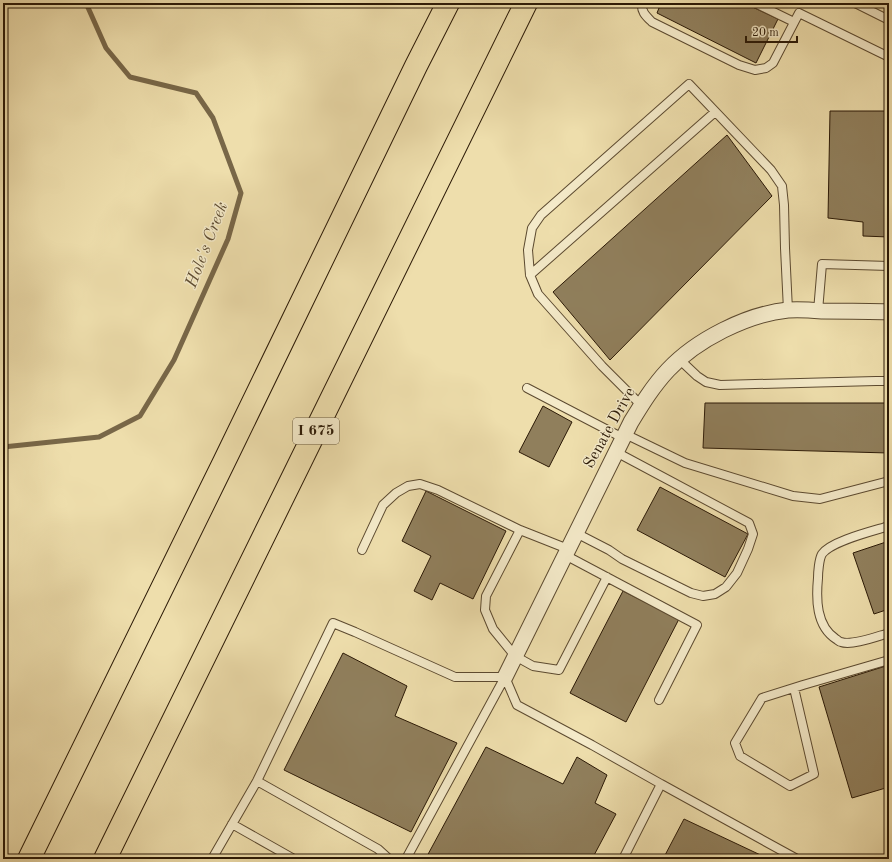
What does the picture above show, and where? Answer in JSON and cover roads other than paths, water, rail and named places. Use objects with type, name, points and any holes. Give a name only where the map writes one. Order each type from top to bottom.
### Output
[{"type":"highway","points":[[28,859],[228,455],[412,73],[448,3]]},
{"type":"highway","name":"I 675","points":[[105,859],[526,3]]},
{"type":"street","name":"Senate Drive","points":[[505,677],[631,422],[641,405],[667,370],[699,343],[744,321],[768,314],[788,310],[889,312]]},
{"type":"lane","points":[[642,3],[641,8],[652,22],[739,64],[755,70],[766,68],[773,63],[799,13],[889,57]]},
{"type":"lane","points":[[755,3],[794,22]]},
{"type":"lane","points":[[855,3],[889,20]]},
{"type":"lane","points":[[641,405],[602,366],[538,294],[530,275],[528,250],[532,228],[541,215],[689,84],[772,170],[782,186],[788,310]]},
{"type":"lane","points":[[530,275],[715,112]]},
{"type":"lane","points":[[818,310],[822,264],[889,266]]},
{"type":"lane","points":[[679,359],[696,376],[706,382],[720,385],[889,381]]},
{"type":"lane","points":[[527,388],[624,436],[685,463],[793,496],[820,499],[889,481]]},
{"type":"lane","points":[[576,533],[609,550],[622,559],[691,594],[703,596],[716,594],[726,587],[737,573],[753,534],[749,523],[616,452]]},
{"type":"lane","points":[[362,550],[383,504],[396,493],[408,486],[420,484],[438,490],[566,552],[607,577],[697,625],[659,700]]},
{"type":"lane","points":[[889,526],[834,544],[822,554],[818,570],[817,589],[818,608],[823,625],[832,636],[841,642],[852,643],[889,634]]},
{"type":"lane","points":[[520,530],[486,596],[485,610],[493,630],[515,656],[533,666],[559,670],[607,577]]},
{"type":"lane","points":[[212,859],[257,781],[333,623],[455,677],[505,677]]},
{"type":"lane","points":[[794,688],[814,774],[790,786],[740,756],[734,743],[762,698],[794,688],[889,660]]},
{"type":"lane","points":[[505,677],[517,705],[797,859]]},
{"type":"lane","points":[[406,859],[505,677]]},
{"type":"lane","points":[[257,781],[378,849],[389,859]]},
{"type":"lane","points":[[623,859],[660,784]]},
{"type":"lane","points":[[232,824],[294,859]]},
{"type":"waterway","name":"Hole's Creek","points":[[3,447],[99,437],[140,416],[174,360],[228,239],[241,193],[213,118],[196,93],[130,77],[106,48],[86,3]]}]
